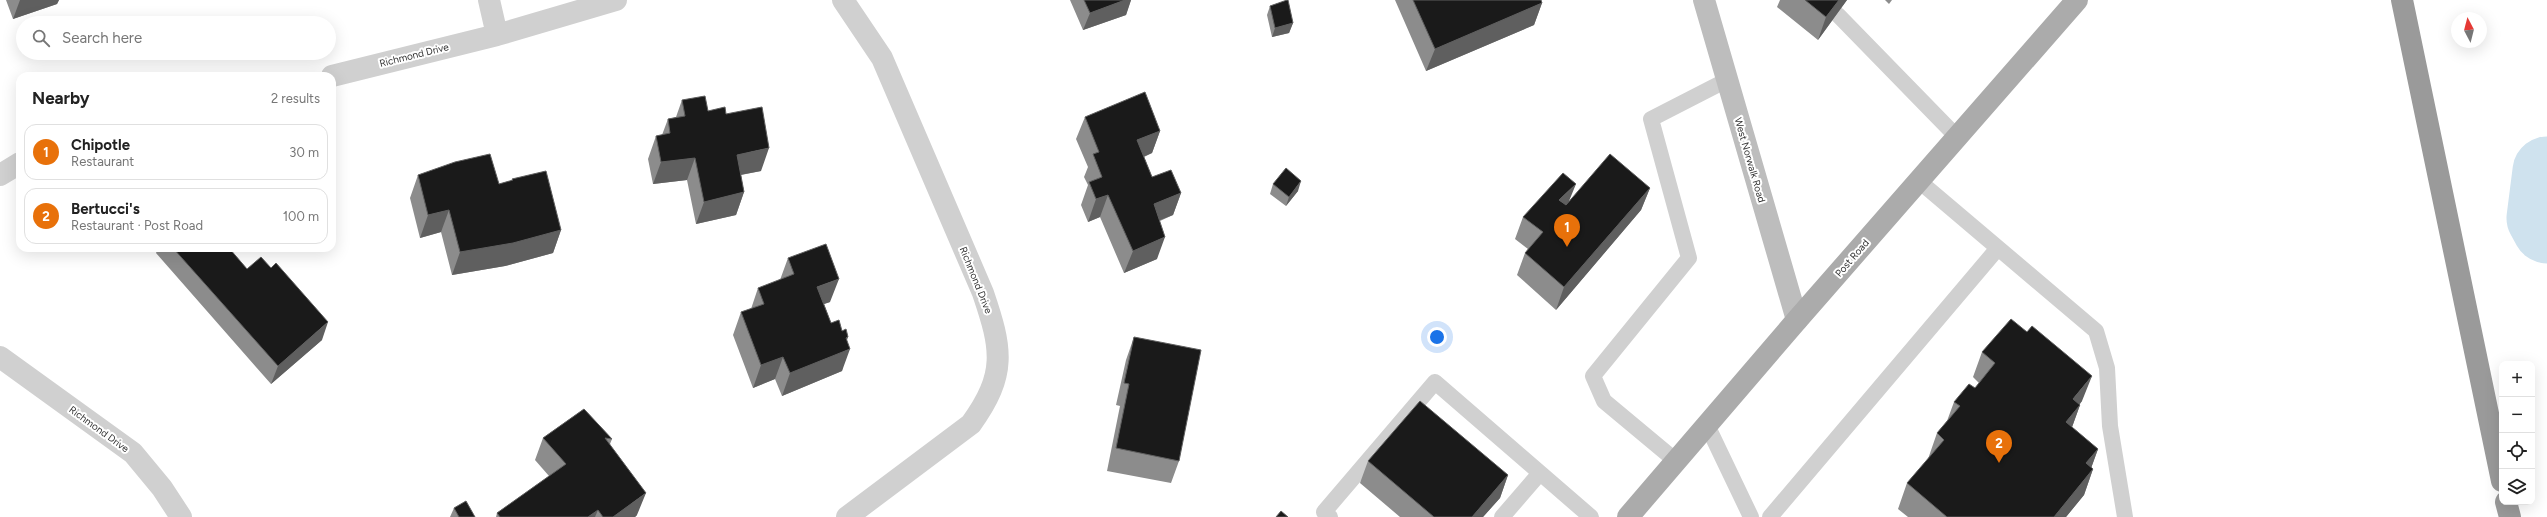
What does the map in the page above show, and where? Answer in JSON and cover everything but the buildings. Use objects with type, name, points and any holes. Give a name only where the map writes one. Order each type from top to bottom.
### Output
[{"type":"highway","points":[[2403,7],[2499,469]]},
{"type":"highway","points":[[2507,505],[2510,517]]},
{"type":"main road","name":"West Norwalk Road","points":[[1704,0],[1797,320]]},
{"type":"main road","name":"Post Road","points":[[1628,517],[1797,320],[2077,0]]},
{"type":"street","points":[[489,0],[497,35]]},
{"type":"street","name":"Richmond Drive","points":[[336,75],[497,35],[616,0]]},
{"type":"street","name":"Richmond Drive","points":[[843,0],[882,58],[983,293],[996,331],[998,356],[995,384],[986,405],[971,424],[847,517]]},
{"type":"street","points":[[0,175],[16,165]]},
{"type":"street","name":"Richmond Drive","points":[[0,358],[133,453],[162,488],[181,517]]},
{"type":"lane","points":[[1838,15],[1957,138]]},
{"type":"lane","points":[[1676,460],[1604,401],[1593,376],[1689,258],[1651,119],[1727,80]]},
{"type":"lane","points":[[1919,181],[2096,331],[2107,368],[2110,426],[2125,517]]},
{"type":"lane","points":[[1770,517],[1998,248]]},
{"type":"lane","points":[[1330,517],[1324,512],[1435,382],[1591,517]]},
{"type":"lane","points":[[1707,425],[1751,517]]},
{"type":"lane","points":[[1502,517],[1540,473]]},
{"type":"waterway","points":[[2547,171],[2541,218],[2547,229]]},
{"type":"place","name":"Chipotle","points":[[1567,247]]},
{"type":"place","name":"Bertucci's","points":[[1999,463]]}]
